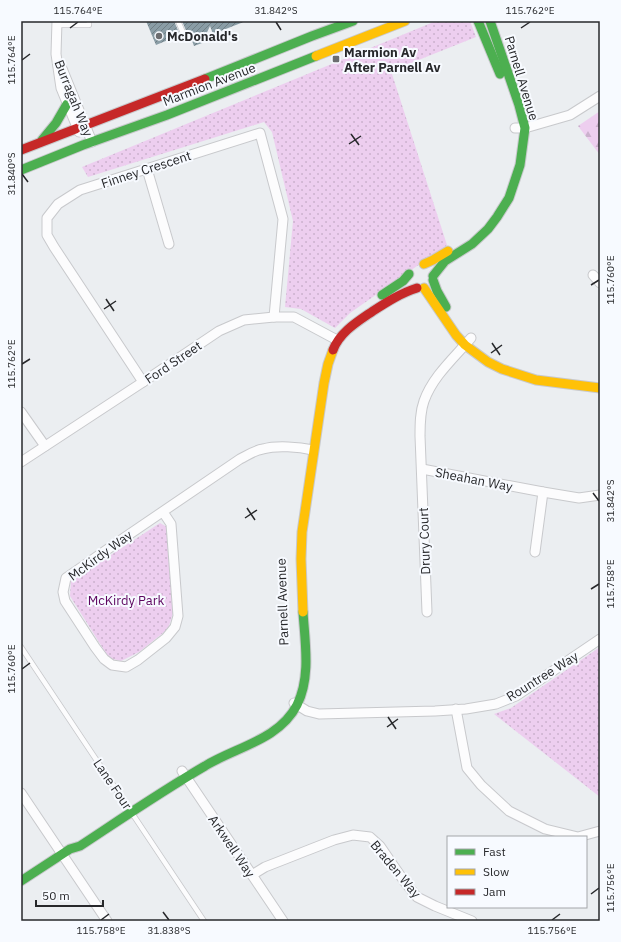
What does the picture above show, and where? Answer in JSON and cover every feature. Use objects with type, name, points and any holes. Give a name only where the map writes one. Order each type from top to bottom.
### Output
[{"type":"main road","name":"Marmion Avenue","points":[[21,150],[353,21]]},
{"type":"main road","name":"Marmion Avenue","points":[[21,170],[87,143],[174,112],[405,21]]},
{"type":"main road","name":"Parnell Avenue","points":[[478,21],[512,105],[515,122],[520,128]]},
{"type":"main road","name":"Parnell Avenue","points":[[334,338],[398,295],[430,284],[445,261],[472,244],[488,229],[509,198],[520,165],[522,152],[519,105],[490,21]]},
{"type":"main road","points":[[41,142],[57,123],[67,104]]},
{"type":"main road","name":"Parnell Avenue","points":[[21,881],[70,849],[80,846],[129,808],[184,774],[212,762],[230,752],[260,740],[272,733],[286,721],[305,685],[306,664],[301,556],[308,451],[334,338],[356,312],[403,281],[415,267],[433,260],[458,245],[478,227],[496,205],[508,181],[515,142],[520,128]]},
{"type":"main road","points":[[600,379],[556,375],[513,366],[492,355],[466,336],[456,335],[420,288],[414,286],[410,280],[415,267],[427,266],[431,268],[437,291],[446,307],[466,336],[488,362],[502,369],[525,377],[543,381],[600,388]]},
{"type":"main road","name":"Parnell Avenue","points":[[295,704],[298,675],[293,553],[300,482]]},
{"type":"street","name":"Burragah Way","points":[[57,23],[56,54],[61,88],[67,104],[81,127]]},
{"type":"street","name":"Burragah Way","points":[[56,54],[69,86],[87,143]]},
{"type":"street","points":[[520,128],[570,115],[600,96]]},
{"type":"street","name":"Finney Crescent","points":[[143,382],[47,235],[47,218],[58,204],[80,190],[260,133],[283,220],[274,317]]},
{"type":"street","points":[[147,169],[169,244]]},
{"type":"street","points":[[593,275],[600,283]]},
{"type":"street","name":"Ford Street","points":[[21,462],[219,331],[244,320],[294,317],[334,338]]},
{"type":"street","name":"Sheahan Way","points":[[466,336],[436,378],[424,402],[420,436],[422,469],[579,498],[600,495]]},
{"type":"street","points":[[21,412],[44,446]]},
{"type":"street","name":"McKirdy Way","points":[[163,512],[171,524],[178,616],[174,627],[166,638],[138,660],[126,667],[112,665],[104,659],[95,647],[65,601],[62,592],[66,578],[240,459],[252,452],[272,447],[308,451]]},
{"type":"street","name":"Drury Court","points":[[422,469],[427,612]]},
{"type":"street","points":[[535,552],[543,492]]},
{"type":"street","name":"Rountree Way","points":[[295,704],[307,712],[318,714],[456,709],[496,704],[516,696],[600,639]]},
{"type":"street","points":[[456,709],[467,768],[481,785],[509,811],[545,829],[578,836],[600,831]]},
{"type":"street","name":"Arkwell Way","points":[[184,774],[283,921]]},
{"type":"street","points":[[21,793],[107,921]]},
{"type":"street","name":"Braden Way","points":[[252,875],[264,868],[334,840],[353,834],[370,837],[380,846],[417,897],[472,921]]},
{"type":"lane","points":[[57,23],[89,24],[89,21]]},
{"type":"lane","points":[[178,21],[184,35]]},
{"type":"lane","name":"Lane Four","points":[[21,647],[204,921]]},
{"type":"green space","points":[[436,21],[470,21],[476,37],[391,71],[447,245],[350,313],[335,328],[301,309],[285,307],[293,221],[272,132],[264,122],[88,177],[82,167]]},
{"type":"green space","points":[[600,111],[600,155],[578,126]]},
{"type":"green space","name":"McKirdy Park","points":[[160,523],[167,527],[173,613],[168,629],[139,652],[121,661],[109,658],[70,596],[71,581]]},
{"type":"green space","points":[[600,647],[600,797],[494,714],[511,708]]},
{"type":"building","points":[[146,21],[174,21],[180,35],[156,45]]},
{"type":"building","points":[[182,21],[246,21],[213,34],[210,26],[202,43],[194,46]]},
{"type":"traffic: fast","points":[[205,79],[353,21]]},
{"type":"traffic: fast","points":[[478,21],[500,74]]},
{"type":"traffic: fast","points":[[433,276],[445,261],[472,244],[488,229],[509,198],[520,165],[525,128],[519,105],[490,21]]},
{"type":"traffic: fast","points":[[21,170],[83,145],[167,115],[316,56]]},
{"type":"traffic: fast","points":[[42,140],[56,123],[67,104]]},
{"type":"traffic: fast","points":[[382,295],[403,281],[409,274]]},
{"type":"traffic: fast","points":[[433,280],[446,307]]},
{"type":"traffic: fast","points":[[21,881],[70,849],[80,846],[142,805],[217,759],[256,742],[279,727],[289,717],[297,705],[304,683],[306,671],[306,648],[303,612]]},
{"type":"traffic: slow","points":[[316,56],[405,21]]},
{"type":"traffic: slow","points":[[424,264],[448,251]]},
{"type":"traffic: slow","points":[[424,288],[456,335],[465,345],[488,362],[502,369],[536,380],[600,388]]},
{"type":"traffic: slow","points":[[303,612],[301,559],[302,532],[324,383],[333,350]]},
{"type":"traffic: jam","points":[[21,150],[205,79]]},
{"type":"traffic: jam","points":[[333,350],[340,338],[355,323],[389,301],[405,292],[417,288]]},
{"type":"place","name":"McDonald's","points":[[159,36]]},
{"type":"place","name":"Marmion Av After Parnell Av","points":[[336,59]]}]
